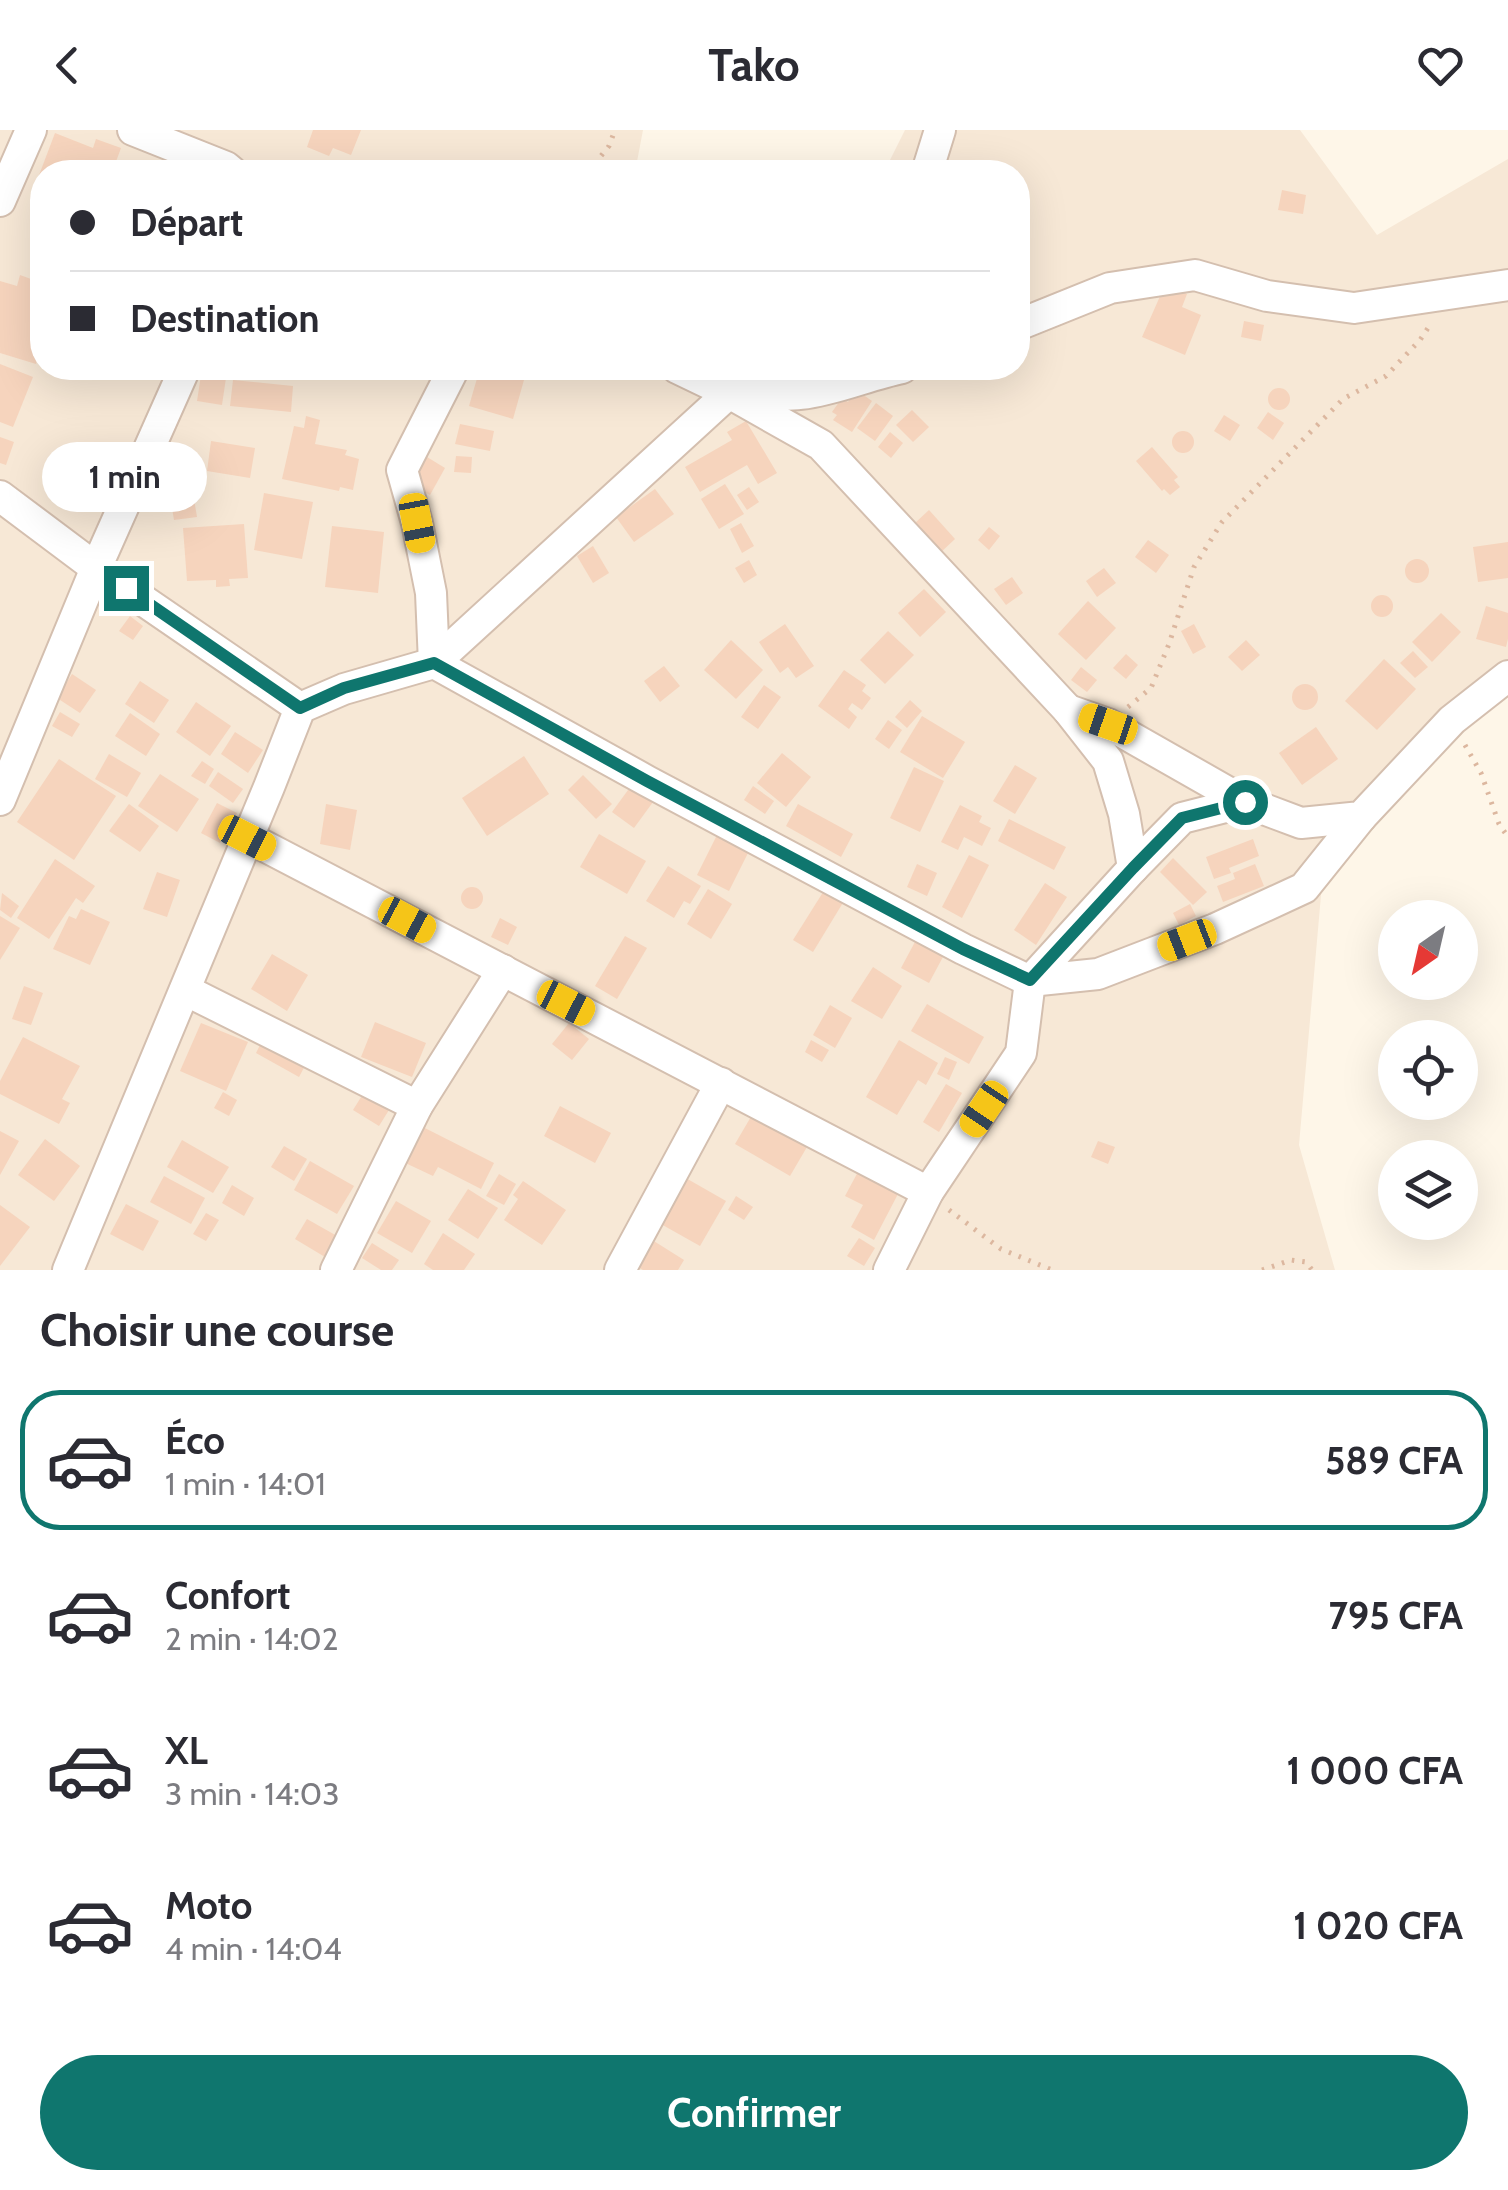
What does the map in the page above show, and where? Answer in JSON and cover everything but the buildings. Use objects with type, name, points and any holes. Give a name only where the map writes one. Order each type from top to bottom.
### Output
[{"type":"street","points":[[0,201],[31,130]]},
{"type":"street","points":[[134,130],[207,160]]},
{"type":"street","points":[[931,160],[940,130]]},
{"type":"street","points":[[1030,321],[1110,288],[1195,276],[1267,296],[1354,308],[1508,285]]},
{"type":"street","points":[[0,800],[180,380]]},
{"type":"street","points":[[434,663],[430,593],[402,470],[448,380]]},
{"type":"street","points":[[701,380],[821,445],[1068,710],[1108,761],[1124,814],[1133,868]]},
{"type":"street","points":[[68,1270],[300,708],[344,688],[434,663],[728,393],[800,394],[857,380]]},
{"type":"street","points":[[0,496],[96,568],[300,708]]},
{"type":"street","points":[[434,663],[735,828],[963,949],[1030,980],[1098,974],[1215,929],[1304,888],[1361,818],[1452,720],[1508,676]]},
{"type":"street","points":[[1068,710],[1108,724],[1245,802],[1301,824],[1361,818]]},
{"type":"street","points":[[889,1270],[928,1192],[1021,1054],[1030,980],[1182,818],[1245,802]]},
{"type":"street","points":[[247,838],[928,1192]]},
{"type":"street","points":[[336,1270],[418,1106],[503,970]]},
{"type":"street","points":[[185,990],[418,1106]]},
{"type":"street","points":[[620,1270],[721,1084]]},
{"type":"path","points":[[597,160],[616,130]]},
{"type":"path","points":[[1108,724],[1150,688],[1194,567],[1222,522],[1343,399],[1386,376],[1420,340],[1450,294]]},
{"type":"path","points":[[1452,720],[1481,773],[1499,824],[1508,837]]},
{"type":"path","points":[[928,1192],[1001,1249],[1052,1270]]},
{"type":"path","points":[[1262,1270],[1291,1260],[1306,1262],[1312,1270]]},
{"type":"shaded area","points":[[0,130],[643,130],[637,160],[30,160],[30,380],[1030,380],[1030,160],[890,160],[905,130],[1300,130],[1377,235],[1508,159],[1508,676],[1322,884],[1299,1145],[1335,1270],[0,1270]]},
{"type":"route","points":[[126,588],[300,708],[344,688],[434,663],[647,781],[963,949],[1030,980],[1182,818],[1245,802]]}]
